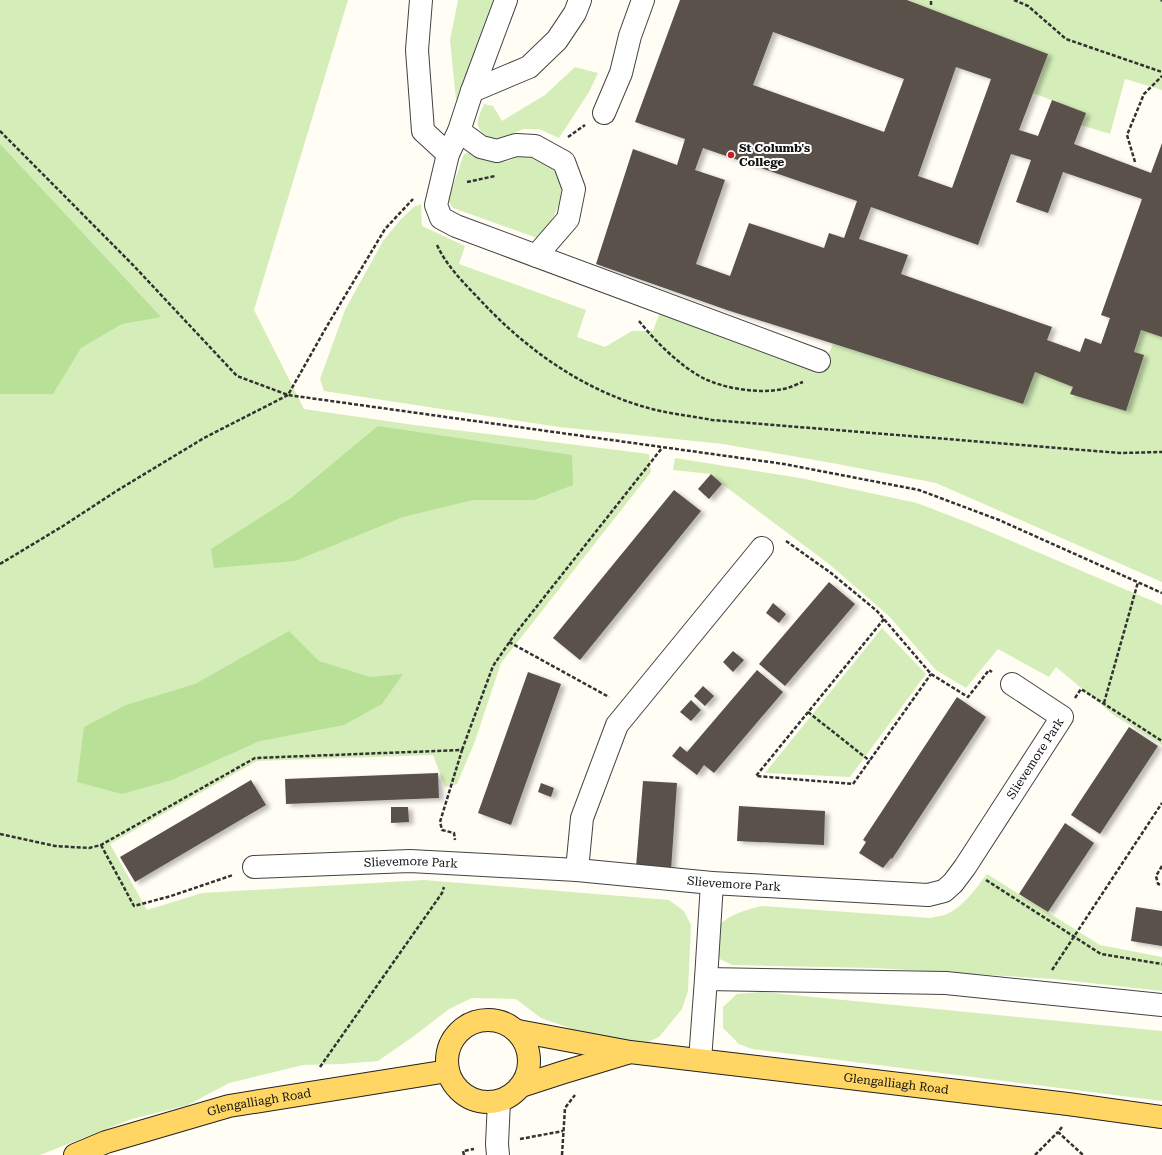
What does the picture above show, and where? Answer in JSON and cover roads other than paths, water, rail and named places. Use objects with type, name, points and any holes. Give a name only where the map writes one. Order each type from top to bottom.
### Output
[{"type":"main road","points":[[494,1019],[507,1023],[518,1031],[526,1042],[530,1055],[529,1068],[521,1086],[518,1090],[499,1101],[486,1102],[473,1099],[462,1093],[453,1083],[448,1071],[447,1058],[450,1044],[457,1033],[468,1025],[480,1020],[494,1019]]},
{"type":"main road","name":"Glengalliagh Road","points":[[518,1031],[630,1052],[1061,1103],[1162,1117]]},
{"type":"main road","name":"Glengalliagh Road","points":[[521,1086],[630,1052]]},
{"type":"main road","name":"Glengalliagh Road","points":[[74,1155],[106,1142],[229,1106],[448,1071]]},
{"type":"street","points":[[421,0],[416,50],[423,132],[448,154]]},
{"type":"street","points":[[506,0],[472,91],[459,131],[448,154],[436,205],[441,218],[456,226],[819,361]]},
{"type":"street","points":[[472,91],[529,67],[557,40],[575,13],[580,0]]},
{"type":"street","points":[[604,113],[621,73],[630,36],[643,0]]},
{"type":"street","points":[[459,131],[481,147],[497,151],[516,145],[535,146],[564,162],[574,188],[568,220],[536,256]]},
{"type":"street","points":[[577,870],[582,818],[617,725],[762,548]]},
{"type":"street","name":"Slievemore Park","points":[[254,867],[410,861],[459,863],[577,870],[712,883],[928,895],[944,891],[953,883],[965,867],[1062,716],[1012,684]]},
{"type":"street","points":[[700,1060],[712,883]]},
{"type":"street","points":[[706,979],[946,984],[1162,1005]]},
{"type":"street","points":[[497,1149],[499,1101]]},
{"type":"place","name":"St Columb's College","points":[[731,155]]}]
